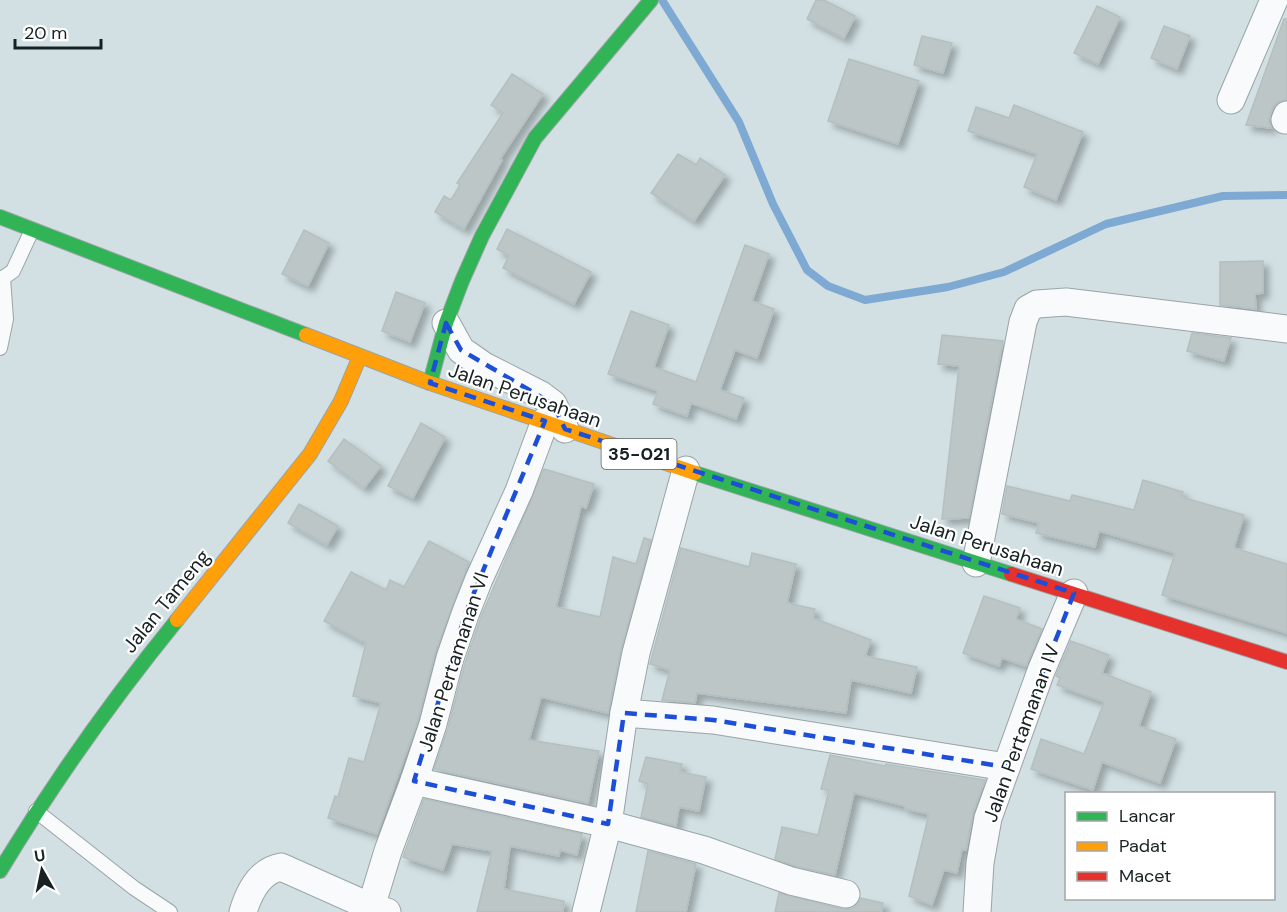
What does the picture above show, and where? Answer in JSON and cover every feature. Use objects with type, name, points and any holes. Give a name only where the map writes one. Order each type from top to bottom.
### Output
[{"type":"main road","points":[[430,383],[446,323],[482,236],[535,138],[651,0]]},
{"type":"main road","name":"Jalan Perusahaan","points":[[0,217],[430,383],[686,470],[1287,662]]},
{"type":"main road","name":"Jalan Tameng","points":[[0,871],[36,811],[131,676],[310,454],[341,401],[360,356]]},
{"type":"street","points":[[1231,100],[1274,0]]},
{"type":"street","points":[[976,563],[1026,316],[1037,304],[1066,302],[1287,329]]},
{"type":"street","points":[[446,323],[461,350],[553,404],[555,425]]},
{"type":"street","name":"Jalan Pertamanan VI","points":[[380,910],[388,850],[433,724],[450,658],[466,612],[519,491],[555,425]]},
{"type":"street","points":[[586,912],[608,824],[624,713],[636,653],[686,470]]},
{"type":"street","name":"Jalan Pertamanan IV","points":[[977,912],[980,863],[988,818],[1041,671],[1074,593]]},
{"type":"street","points":[[624,713],[713,720],[1006,766]]},
{"type":"street","points":[[414,781],[608,824],[704,850],[791,881],[846,894]]},
{"type":"street","points":[[243,912],[255,884],[272,868],[281,867],[380,910]]},
{"type":"lane","points":[[0,348],[6,319],[2,278],[13,271],[32,230]]},
{"type":"lane","points":[[36,811],[134,888],[170,912]]},
{"type":"highlighted area","points":[[446,323],[461,350],[553,404],[565,429],[1074,593],[1006,767],[713,720],[624,713],[608,824],[414,781],[466,612],[545,421],[430,383]]},
{"type":"building","points":[[816,0],[824,0],[855,16],[844,38],[807,19]]},
{"type":"building","points":[[1097,6],[1120,17],[1098,64],[1074,53]]},
{"type":"building","points":[[1284,19],[1287,19],[1287,100],[1278,102],[1272,109],[1269,122],[1272,128],[1246,125]]},
{"type":"building","points":[[1164,26],[1190,36],[1177,69],[1151,58]]},
{"type":"building","points":[[922,36],[952,43],[943,73],[914,65]]},
{"type":"building","points":[[849,59],[919,81],[898,144],[828,121]]},
{"type":"building","points":[[512,74],[543,94],[500,159],[502,160],[464,229],[435,212],[444,196],[451,200],[460,185],[457,183],[503,113],[491,105]]},
{"type":"building","points":[[1014,105],[1083,132],[1056,200],[1024,187],[1037,154],[968,131],[976,107],[1009,118]]},
{"type":"building","points":[[678,154],[696,165],[700,158],[725,175],[694,221],[651,193]]},
{"type":"building","points":[[507,229],[591,272],[574,304],[503,268],[509,256],[497,249]]},
{"type":"building","points":[[304,230],[329,243],[308,286],[282,274]]},
{"type":"building","points":[[745,245],[769,254],[752,301],[774,309],[757,358],[735,350],[720,390],[744,398],[736,419],[691,403],[687,416],[653,404],[658,391],[608,374],[631,311],[669,325],[654,367],[696,382]]},
{"type":"building","points":[[1263,261],[1263,293],[1255,294],[1256,309],[1220,305],[1220,262]]},
{"type":"building","points":[[396,292],[425,303],[410,342],[382,331]]},
{"type":"building","points":[[1192,333],[1231,338],[1224,361],[1187,351]]},
{"type":"building","points":[[942,335],[1003,341],[969,518],[942,519],[959,366],[938,364]]},
{"type":"building","points":[[421,423],[445,437],[413,498],[388,486]]},
{"type":"building","points":[[344,439],[381,466],[364,488],[328,461]]},
{"type":"building","points":[[544,469],[594,484],[586,508],[581,506],[556,607],[600,617],[613,557],[636,564],[644,538],[651,540],[621,650],[608,713],[541,697],[529,740],[599,751],[588,803],[434,769],[481,617]]},
{"type":"building","points":[[1143,480],[1183,492],[1181,497],[1244,515],[1234,548],[1287,564],[1287,633],[1162,595],[1175,553],[1099,531],[1095,547],[1036,533],[1039,523],[1002,514],[1007,486],[1070,501],[1072,495],[1134,510]]},
{"type":"building","points":[[299,504],[338,526],[327,545],[288,523]]},
{"type":"building","points":[[429,541],[469,562],[435,653],[418,720],[377,834],[328,818],[335,796],[338,797],[349,758],[364,762],[381,703],[353,696],[366,643],[324,621],[351,572],[386,590],[390,580],[404,587]]},
{"type":"building","points":[[681,548],[749,567],[752,553],[796,564],[787,603],[815,609],[813,618],[871,640],[865,656],[917,667],[911,693],[851,680],[846,713],[697,693],[695,703],[662,700],[670,670],[650,664]]},
{"type":"building","points":[[984,596],[1020,608],[1016,619],[1042,629],[1026,666],[1002,658],[999,666],[963,653]]},
{"type":"building","points":[[1071,641],[1109,655],[1102,673],[1151,692],[1139,726],[1176,739],[1160,783],[1102,762],[1093,790],[1031,769],[1041,739],[1084,754],[1104,702],[1057,685],[1060,678],[1056,676]]},
{"type":"building","points":[[830,755],[885,766],[886,764],[985,780],[973,813],[966,850],[962,849],[957,873],[944,870],[932,905],[909,896],[929,814],[905,809],[905,806],[854,793],[835,875],[775,859],[782,827],[818,835],[829,790],[821,789]]},
{"type":"building","points":[[646,757],[682,764],[680,772],[706,777],[699,811],[679,807],[676,826],[641,817],[648,784],[639,781]]},
{"type":"building","points":[[424,799],[582,834],[577,855],[560,850],[559,856],[510,846],[504,889],[564,901],[563,912],[477,912],[492,851],[452,844],[443,870],[403,857]]},
{"type":"building","points":[[648,851],[696,864],[686,912],[636,912]]},
{"type":"building","points":[[779,893],[843,909],[851,909],[861,898],[883,903],[882,912],[775,912]]},
{"type":"waterway","points":[[662,0],[739,122],[773,204],[807,270],[828,286],[865,300],[948,287],[1004,272],[1106,224],[1223,196],[1287,195]]},
{"type":"traffic: fast","points":[[430,383],[446,323],[462,281],[482,236],[535,138],[651,0]]},
{"type":"traffic: fast","points":[[0,217],[306,335]]},
{"type":"traffic: fast","points":[[695,473],[1011,574]]},
{"type":"traffic: fast","points":[[0,871],[84,742],[177,620]]},
{"type":"traffic: slow","points":[[306,335],[430,383],[695,473]]},
{"type":"traffic: slow","points":[[177,620],[310,454],[341,401],[360,356]]},
{"type":"traffic: jam","points":[[1011,574],[1287,662]]}]
